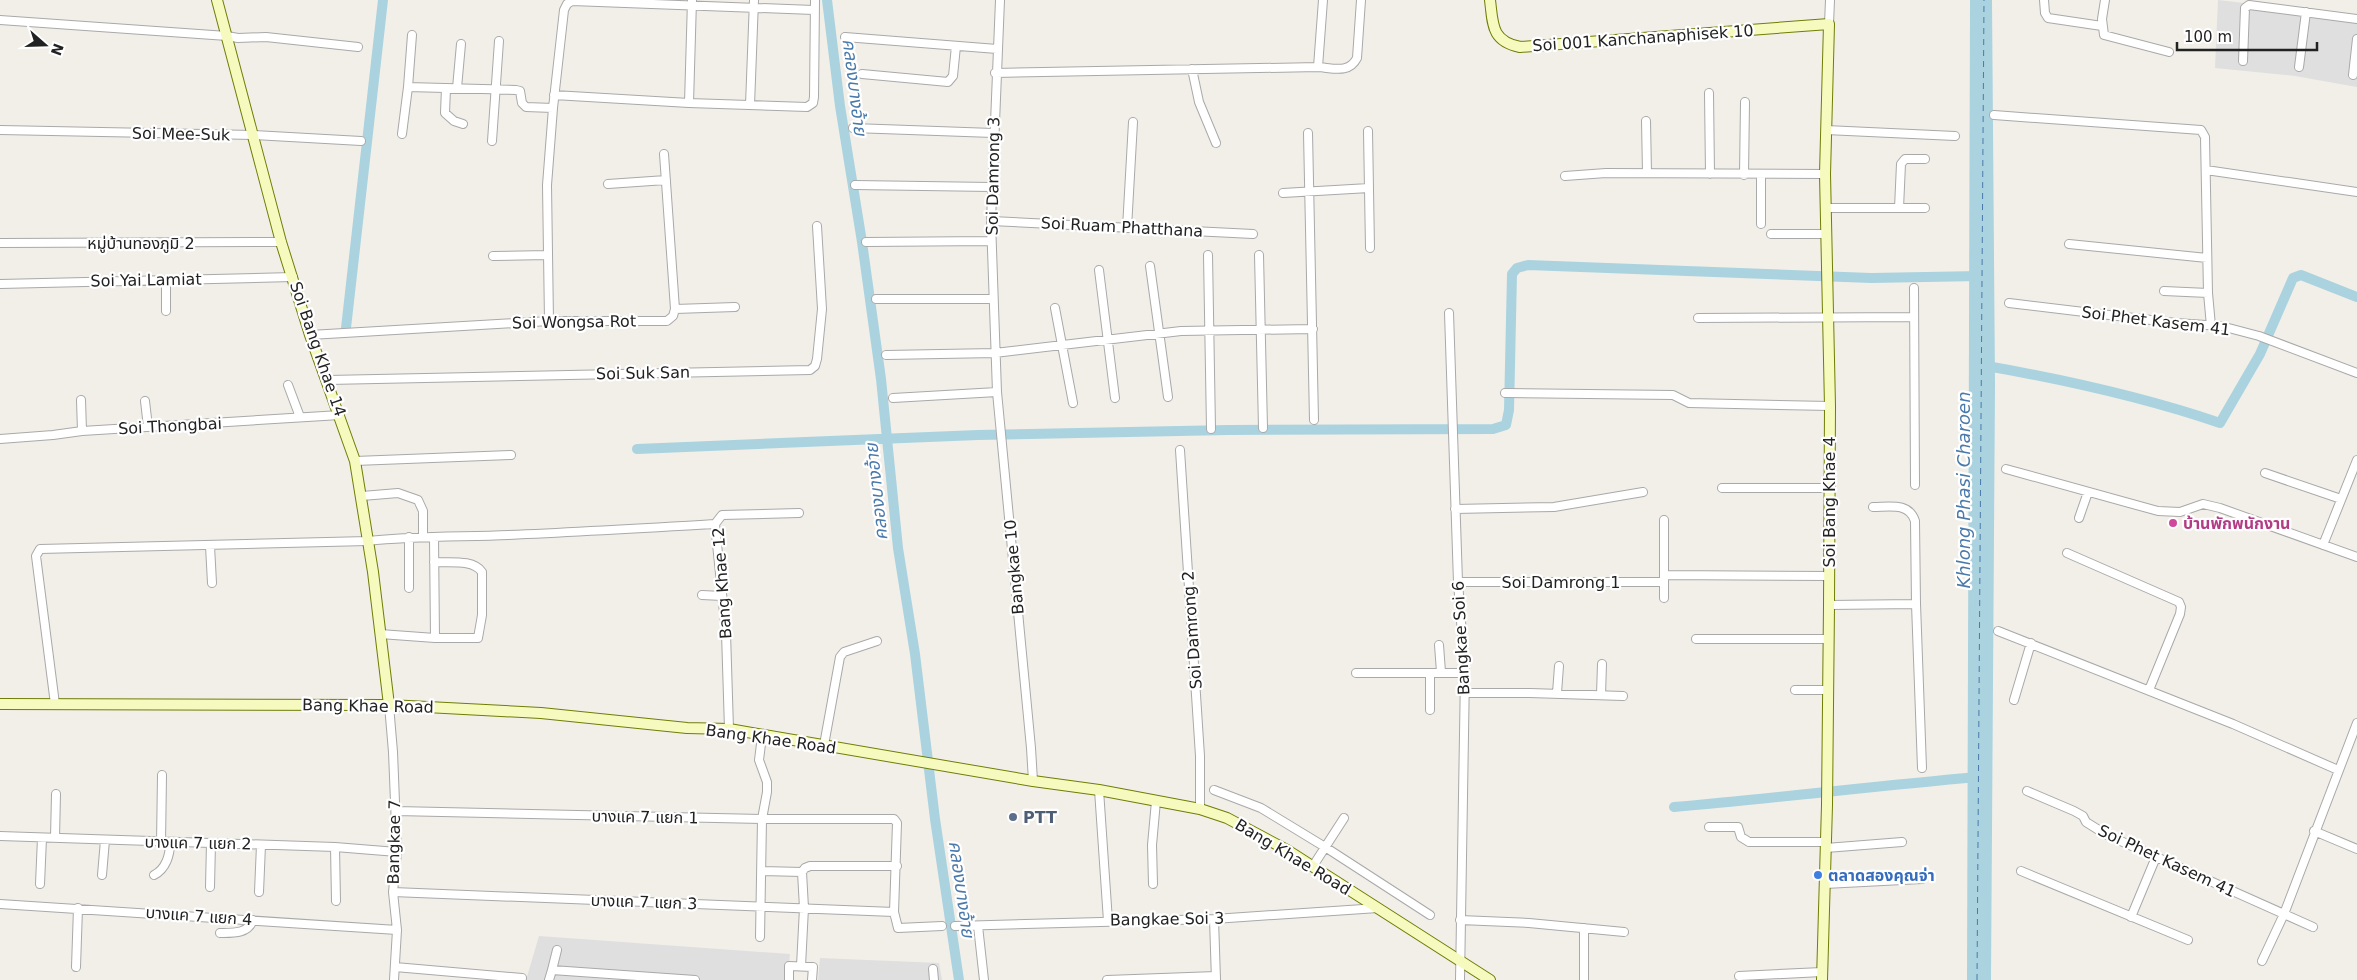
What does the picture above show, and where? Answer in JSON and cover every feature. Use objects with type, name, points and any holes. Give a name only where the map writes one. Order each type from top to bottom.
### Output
[{"type":"street","name":"Soi Bang Khae 14","points":[[217,0],[281,242],[310,334],[355,460],[362,496],[389,705]]},
{"type":"street","points":[[554,95],[689,103],[807,107],[813,103],[815,0]]},
{"type":"street","name":"Soi Damrong 3","points":[[995,352],[990,221],[1000,0]]},
{"type":"street","points":[[1318,67],[1323,0]]},
{"type":"street","points":[[996,73],[1318,67],[1346,69],[1353,66],[1357,58],[1361,0]]},
{"type":"street","name":"Soi 001 Kanchanaphisek 10","points":[[1490,0],[1494,31],[1509,45],[1520,47],[1829,24]]},
{"type":"street","points":[[1829,24],[1830,0]]},
{"type":"street","points":[[2044,0],[2045,13],[2048,18],[2102,26]]},
{"type":"street","points":[[2104,0],[2102,26],[2104,35],[2109,38],[2169,52]]},
{"type":"street","points":[[549,321],[547,184],[554,95],[564,10],[567,4],[572,1],[754,4],[814,10]]},
{"type":"street","points":[[689,103],[692,3]]},
{"type":"street","points":[[750,105],[754,4]]},
{"type":"street","points":[[2243,61],[2245,8],[2249,5],[2357,19]]},
{"type":"street","points":[[2299,67],[2306,12]]},
{"type":"street","points":[[0,20],[238,38],[266,37],[358,47]]},
{"type":"street","name":"Soi Bang Khae 4","points":[[1822,976],[1829,639],[1830,406],[1828,234],[1825,174],[1829,24]]},
{"type":"street","points":[[402,134],[412,35]]},
{"type":"street","points":[[844,37],[997,49]]},
{"type":"street","points":[[2353,74],[2357,39]]},
{"type":"street","points":[[492,141],[498,41]]},
{"type":"street","points":[[457,88],[461,44]]},
{"type":"street","points":[[862,74],[948,82],[953,76],[956,46]]},
{"type":"street","points":[[1192,69],[1199,102],[1216,143]]},
{"type":"street","points":[[408,87],[520,91],[522,103],[526,107],[553,108]]},
{"type":"street","points":[[446,88],[445,113],[454,121],[463,124]]},
{"type":"street","points":[[1709,93],[1710,174]]},
{"type":"street","points":[[1744,175],[1746,102]]},
{"type":"street","points":[[1994,114],[2197,128],[2201,130],[2205,138],[2208,293],[2211,326]]},
{"type":"street","points":[[1646,121],[1647,173]]},
{"type":"street","points":[[1127,228],[1133,122]]},
{"type":"street","points":[[853,128],[993,133]]},
{"type":"street","name":"Soi Mee-Suk","points":[[0,130],[254,135],[362,141]]},
{"type":"street","points":[[1826,130],[1955,136]]},
{"type":"street","points":[[1368,131],[1370,248]]},
{"type":"street","points":[[1308,133],[1314,420]]},
{"type":"street","points":[[664,154],[675,309],[734,307]]},
{"type":"street","points":[[1898,208],[1901,164],[1903,160],[1924,159]]},
{"type":"street","points":[[2206,170],[2357,192]]},
{"type":"street","points":[[1566,176],[1647,173],[1825,174]]},
{"type":"street","points":[[1761,175],[1762,224]]},
{"type":"street","points":[[608,184],[666,180]]},
{"type":"street","points":[[855,185],[992,187]]},
{"type":"street","points":[[1283,193],[1369,188]]},
{"type":"street","points":[[1827,208],[1925,208]]},
{"type":"street","name":"Soi Ruam Phatthana","points":[[990,221],[1253,234]]},
{"type":"street","name":"Soi Suk San","points":[[328,380],[810,370],[815,366],[817,359],[822,309],[817,226]]},
{"type":"street","points":[[1771,234],[1828,234]]},
{"type":"street","points":[[866,242],[991,240]]},
{"type":"street","name":"หมู่บ้านทองภูมิ 2","points":[[0,243],[281,242]]},
{"type":"street","points":[[2069,244],[2207,258]]},
{"type":"street","points":[[493,256],[548,255]]},
{"type":"street","points":[[1208,255],[1211,429]]},
{"type":"street","points":[[1259,256],[1263,428]]},
{"type":"street","points":[[1150,266],[1168,397]]},
{"type":"street","points":[[1099,270],[1115,398]]},
{"type":"street","name":"Soi Yai Lamiat","points":[[0,284],[293,277]]},
{"type":"street","points":[[166,280],[166,310]]},
{"type":"street","points":[[1914,288],[1915,485]]},
{"type":"street","points":[[2164,291],[2208,293]]},
{"type":"street","points":[[876,300],[993,299]]},
{"type":"street","name":"Soi Phet Kasem 41","points":[[2008,303],[2221,326],[2259,336],[2357,373]]},
{"type":"street","points":[[1055,308],[1073,403]]},
{"type":"street","name":"Soi Wongsa Rot","points":[[310,334],[549,321],[667,321],[673,316],[675,309]]},
{"type":"street","name":"Bangkae Soi 6","points":[[1449,313],[1458,582],[1465,673],[1460,980]]},
{"type":"street","points":[[1698,318],[1829,319],[1914,317]]},
{"type":"street","points":[[886,355],[995,352],[1158,334],[1312,329]]},
{"type":"street","name":"Bangkae 10","points":[[995,352],[997,392],[1032,748],[1032,781]]},
{"type":"street","points":[[288,385],[300,417]]},
{"type":"street","points":[[893,398],[997,392]]},
{"type":"street","points":[[1505,393],[1673,395],[1689,403],[1830,406]]},
{"type":"street","points":[[81,400],[82,430]]},
{"type":"street","points":[[145,401],[148,428]]},
{"type":"street","name":"Soi Thongbai","points":[[0,439],[53,435],[82,430],[148,428],[340,415]]},
{"type":"street","name":"Soi Damrong 2","points":[[1180,450],[1200,756],[1200,809]]},
{"type":"street","points":[[355,460],[511,455]]},
{"type":"street","points":[[2323,545],[2357,460]]},
{"type":"street","points":[[2006,469],[2169,513],[2197,505],[2207,505],[2357,557]]},
{"type":"street","points":[[2265,474],[2341,499]]},
{"type":"street","points":[[1722,488],[1829,488]]},
{"type":"street","points":[[1455,509],[1554,507],[1643,492]]},
{"type":"street","points":[[2079,518],[2088,492]]},
{"type":"street","points":[[362,496],[398,494],[418,500],[423,511],[423,537]]},
{"type":"street","points":[[1873,507],[1905,508],[1913,514],[1915,521],[1922,768]]},
{"type":"street","name":"Bang Khae 12","points":[[729,729],[726,633],[715,524],[722,515],[799,513]]},
{"type":"street","points":[[1664,520],[1664,598]]},
{"type":"street","points":[[55,704],[36,556],[40,549],[368,541],[410,537],[434,538],[715,524]]},
{"type":"street","points":[[409,588],[410,537]]},
{"type":"street","points":[[434,538],[435,638]]},
{"type":"street","points":[[210,546],[212,583]]},
{"type":"street","points":[[2067,553],[2179,602],[2181,607],[2180,614],[2149,690]]},
{"type":"street","points":[[380,634],[435,638],[478,638],[482,615],[482,572],[472,564],[434,562]]},
{"type":"street","name":"Soi Damrong 1","points":[[1458,582],[1829,576]]},
{"type":"street","points":[[702,595],[722,596]]},
{"type":"street","points":[[1829,605],[1916,604]]},
{"type":"street","points":[[1998,631],[2149,690],[2338,770]]},
{"type":"street","points":[[1696,639],[1829,639]]},
{"type":"street","points":[[824,746],[840,657],[844,652],[876,641]]},
{"type":"street","points":[[2014,700],[2031,643]]},
{"type":"street","points":[[1439,645],[1441,672]]},
{"type":"street","points":[[1601,695],[1602,664]]},
{"type":"street","points":[[1557,693],[1559,666]]},
{"type":"street","points":[[1356,672],[1465,673]]},
{"type":"street","points":[[1430,673],[1430,710]]},
{"type":"street","points":[[1795,690],[1828,690]]},
{"type":"street","points":[[1465,693],[1557,693],[1623,696]]},
{"type":"street","name":"Bang Khae Road","points":[[0,704],[389,705],[541,713],[687,728],[729,729],[1032,781],[1098,790],[1200,809],[1227,818],[1252,830],[1313,866],[1460,963],[1490,980]]},
{"type":"street","name":"Bangkae 7","points":[[389,705],[397,852],[393,892],[397,930],[394,980]]},
{"type":"street","points":[[2262,961],[2284,914],[2314,831],[2357,723]]},
{"type":"street","points":[[760,937],[762,819],[767,792],[759,760],[762,736]]},
{"type":"street","points":[[161,843],[162,774]]},
{"type":"street","points":[[1098,790],[1108,920]]},
{"type":"street","points":[[1214,790],[1261,808],[1326,847],[1430,915]]},
{"type":"street","name":"Soi Phet Kasem 41","points":[[2027,790],[2083,816],[2086,822],[2105,834],[2314,927]]},
{"type":"street","points":[[55,838],[56,794]]},
{"type":"street","points":[[1153,884],[1152,845],[1156,801]]},
{"type":"street","name":"บางแค 7 แยก 1","points":[[396,811],[762,819],[894,819],[897,823],[896,866]]},
{"type":"street","points":[[1313,866],[1344,818]]},
{"type":"street","points":[[1709,827],[1738,827],[1741,837],[1749,842],[1826,845],[1902,842]]},
{"type":"street","points":[[2314,831],[2357,849]]},
{"type":"street","name":"บางแค 7 แยก 2","points":[[0,836],[161,843],[335,847],[397,852]]},
{"type":"street","points":[[40,884],[42,838]]},
{"type":"street","points":[[102,875],[105,840]]},
{"type":"street","points":[[154,875],[158,873],[166,862],[170,843]]},
{"type":"street","points":[[210,887],[211,843]]},
{"type":"street","points":[[259,892],[261,845]]},
{"type":"street","points":[[335,847],[336,901]]},
{"type":"street","points":[[2131,916],[2156,857]]},
{"type":"street","points":[[801,966],[804,908],[802,872],[810,866],[896,866],[894,912],[898,928],[942,926]]},
{"type":"street","points":[[762,871],[802,872]]},
{"type":"street","points":[[2021,871],[2188,940]]},
{"type":"street","points":[[1824,884],[1922,879]]},
{"type":"street","name":"บางแค 7 แยก 3","points":[[393,892],[894,912]]},
{"type":"street","points":[[0,904],[0,911]]},
{"type":"street","name":"บางแค 7 แยก 4","points":[[0,904],[397,930]]},
{"type":"street","points":[[76,967],[78,908]]},
{"type":"street","name":"Bangkae Soi 3","points":[[955,926],[1108,920],[1214,919],[1378,908]]},
{"type":"street","points":[[1107,980],[1216,978],[1214,919]]},
{"type":"street","points":[[220,933],[244,931],[251,925],[253,920]]},
{"type":"street","points":[[1460,920],[1528,923],[1624,932]]},
{"type":"street","points":[[978,926],[984,980]]},
{"type":"street","points":[[1584,928],[1584,980]]},
{"type":"street","points":[[549,980],[557,950]]},
{"type":"street","points":[[789,980],[789,966],[813,967],[812,980]]},
{"type":"street","points":[[395,967],[522,978]]},
{"type":"street","points":[[932,969],[934,980]]},
{"type":"street","points":[[552,970],[604,978],[695,980]]},
{"type":"street","points":[[1739,976],[1822,976]]},
{"type":"shaded area","points":[[2218,0],[2357,16],[2357,87],[2295,76],[2215,68]]},
{"type":"shaded area","points":[[539,936],[790,954],[787,980],[526,980]]},
{"type":"shaded area","points":[[820,958],[939,963],[942,980],[818,980]]},
{"type":"water","points":[[1970,0],[1992,0],[1995,385],[1991,980],[1967,980]]},
{"type":"waterway","points":[[346,328],[383,0]]},
{"type":"waterway","name":"คลองบางอ้าย","points":[[827,0],[840,106],[862,242],[881,379],[898,548],[915,654],[935,819],[959,980]]},
{"type":"waterway","points":[[637,449],[978,435],[1229,430],[1493,429],[1506,425],[1509,410],[1512,274],[1517,268],[1528,265],[1871,278],[1980,276]]},
{"type":"waterway","points":[[1981,365],[2101,389],[2220,423],[2260,354],[2293,278],[2301,275],[2357,297]]},
{"type":"waterway","points":[[1674,807],[1977,777]]},
{"type":"ferry route","points":[[1977,980],[1984,0]]},
{"type":"place","name":"บ้านพักพนักงาน","points":[[2173,523]]},
{"type":"place","name":"PTT","points":[[1013,817]]},
{"type":"place","name":"ตลาดสองคุณจ่า","points":[[1818,875]]},
{"type":"water label","name":"Khlong Phasi Charoen","points":[[1963,490]]}]
